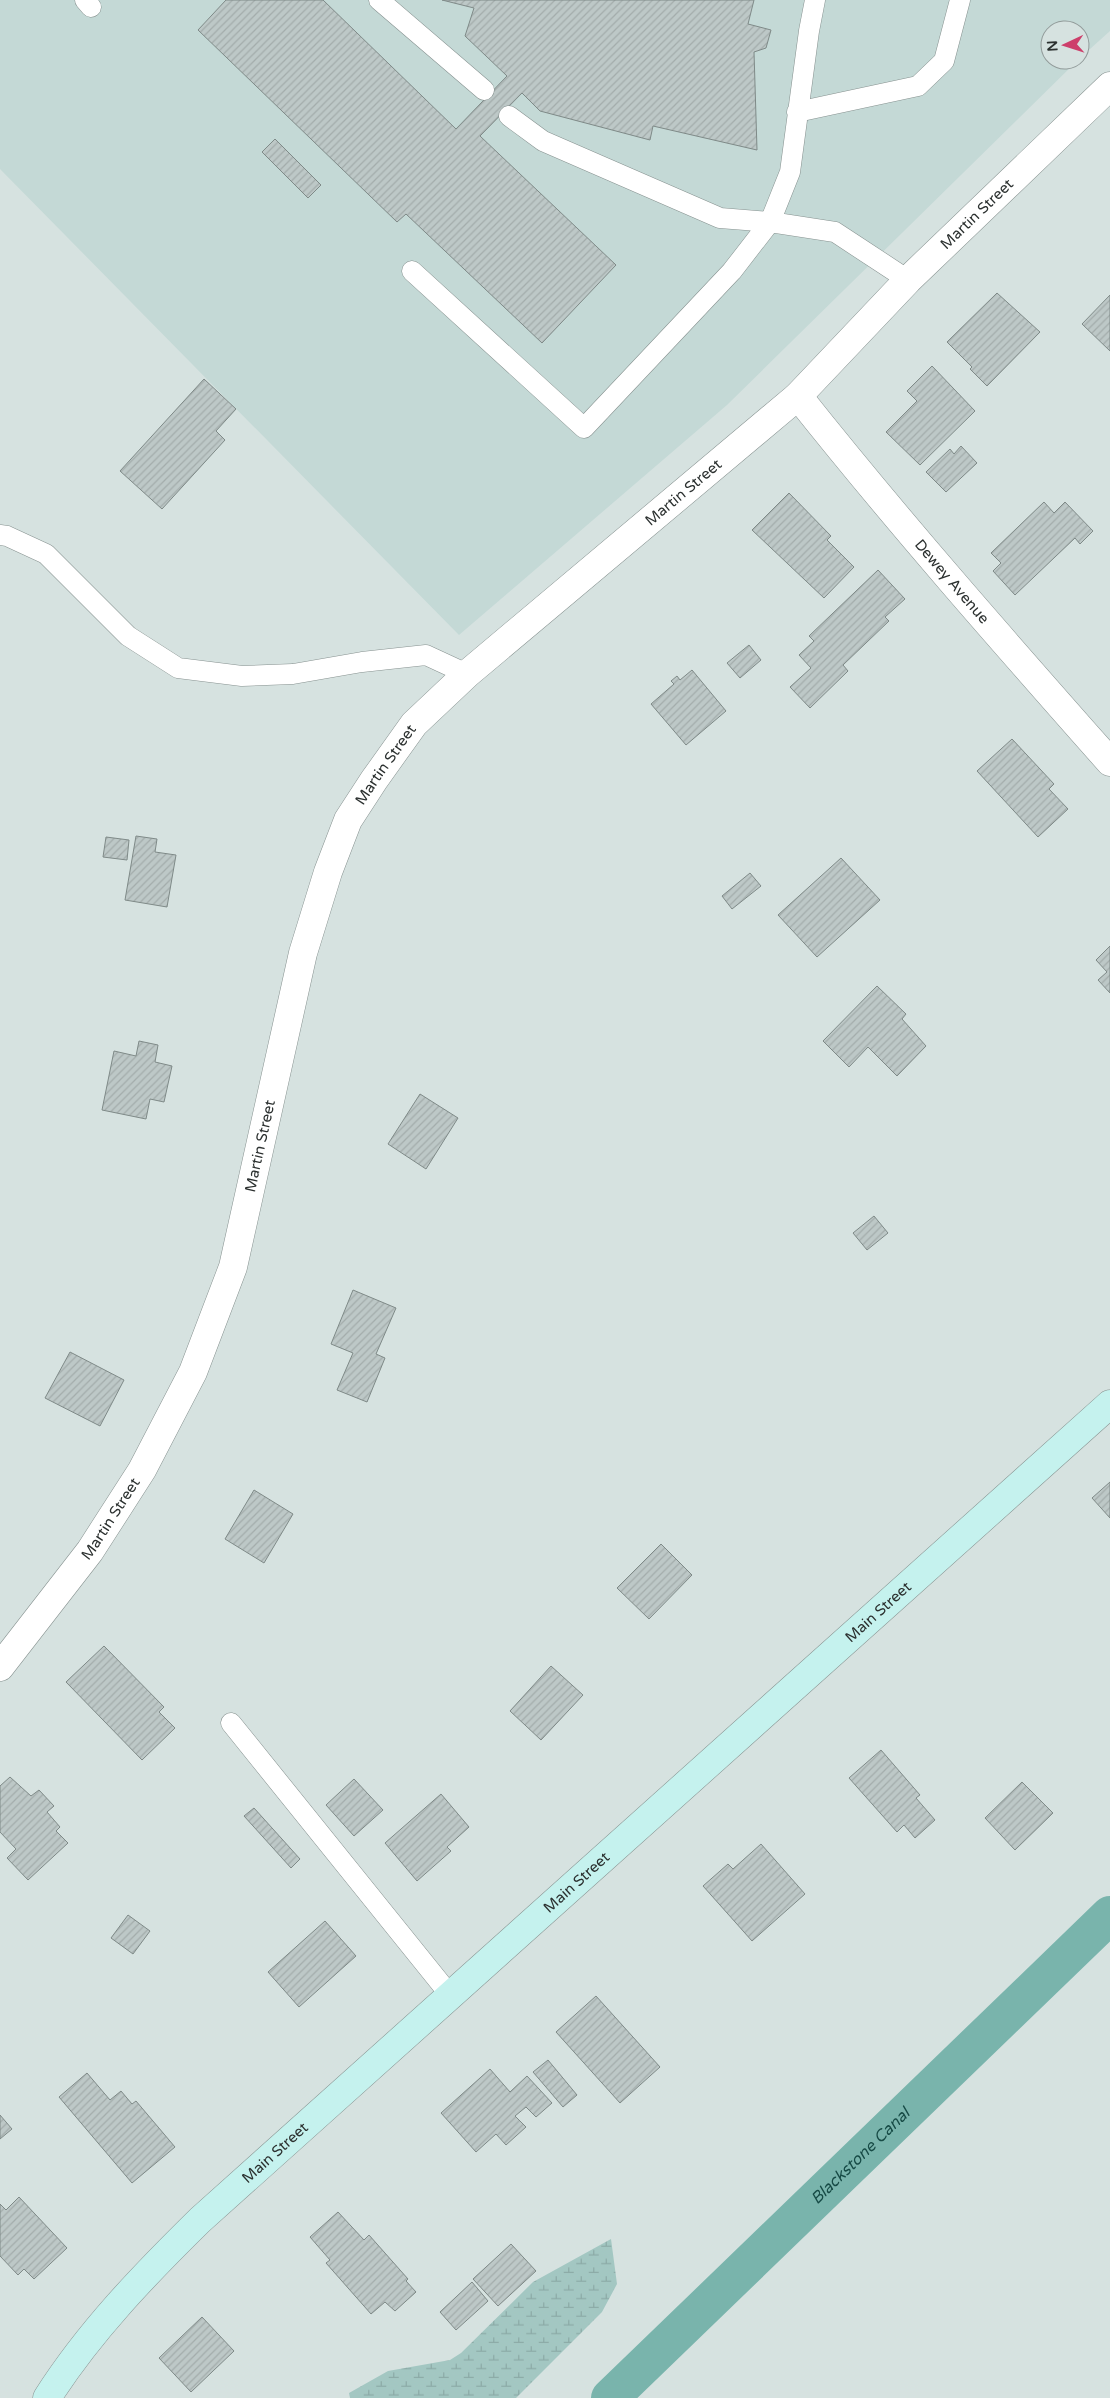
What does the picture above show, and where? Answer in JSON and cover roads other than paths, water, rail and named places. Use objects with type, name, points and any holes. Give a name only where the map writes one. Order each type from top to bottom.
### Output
[{"type":"main road","name":"Main Street","points":[[36,2398],[54,2387],[86,2342],[130,2292],[193,2226],[1110,1404]]},
{"type":"street","name":"Martin Street","points":[[0,1667],[90,1551],[142,1470],[193,1372],[233,1267],[303,953],[328,872],[348,820],[414,724],[467,674],[798,396],[908,280],[1110,86]]},
{"type":"street","name":"Dewey Avenue","points":[[798,396],[948,578],[1110,762]]},
{"type":"lane","points":[[379,0],[484,90]]},
{"type":"lane","points":[[412,271],[584,428],[732,271],[770,222],[790,172],[808,31],[815,0]]},
{"type":"lane","points":[[797,112],[918,86],[944,60],[960,0]]},
{"type":"lane","points":[[509,116],[543,141],[720,218],[770,222],[834,232],[908,280]]},
{"type":"lane","points":[[0,535],[7,536],[46,554],[128,636],[178,668],[251,676],[293,674],[362,662],[426,655],[467,674]]},
{"type":"lane","points":[[231,1723],[450,1995]]},
{"type":"waterway","name":"Blackstone Canal","points":[[610,2398],[1110,1915]]}]
